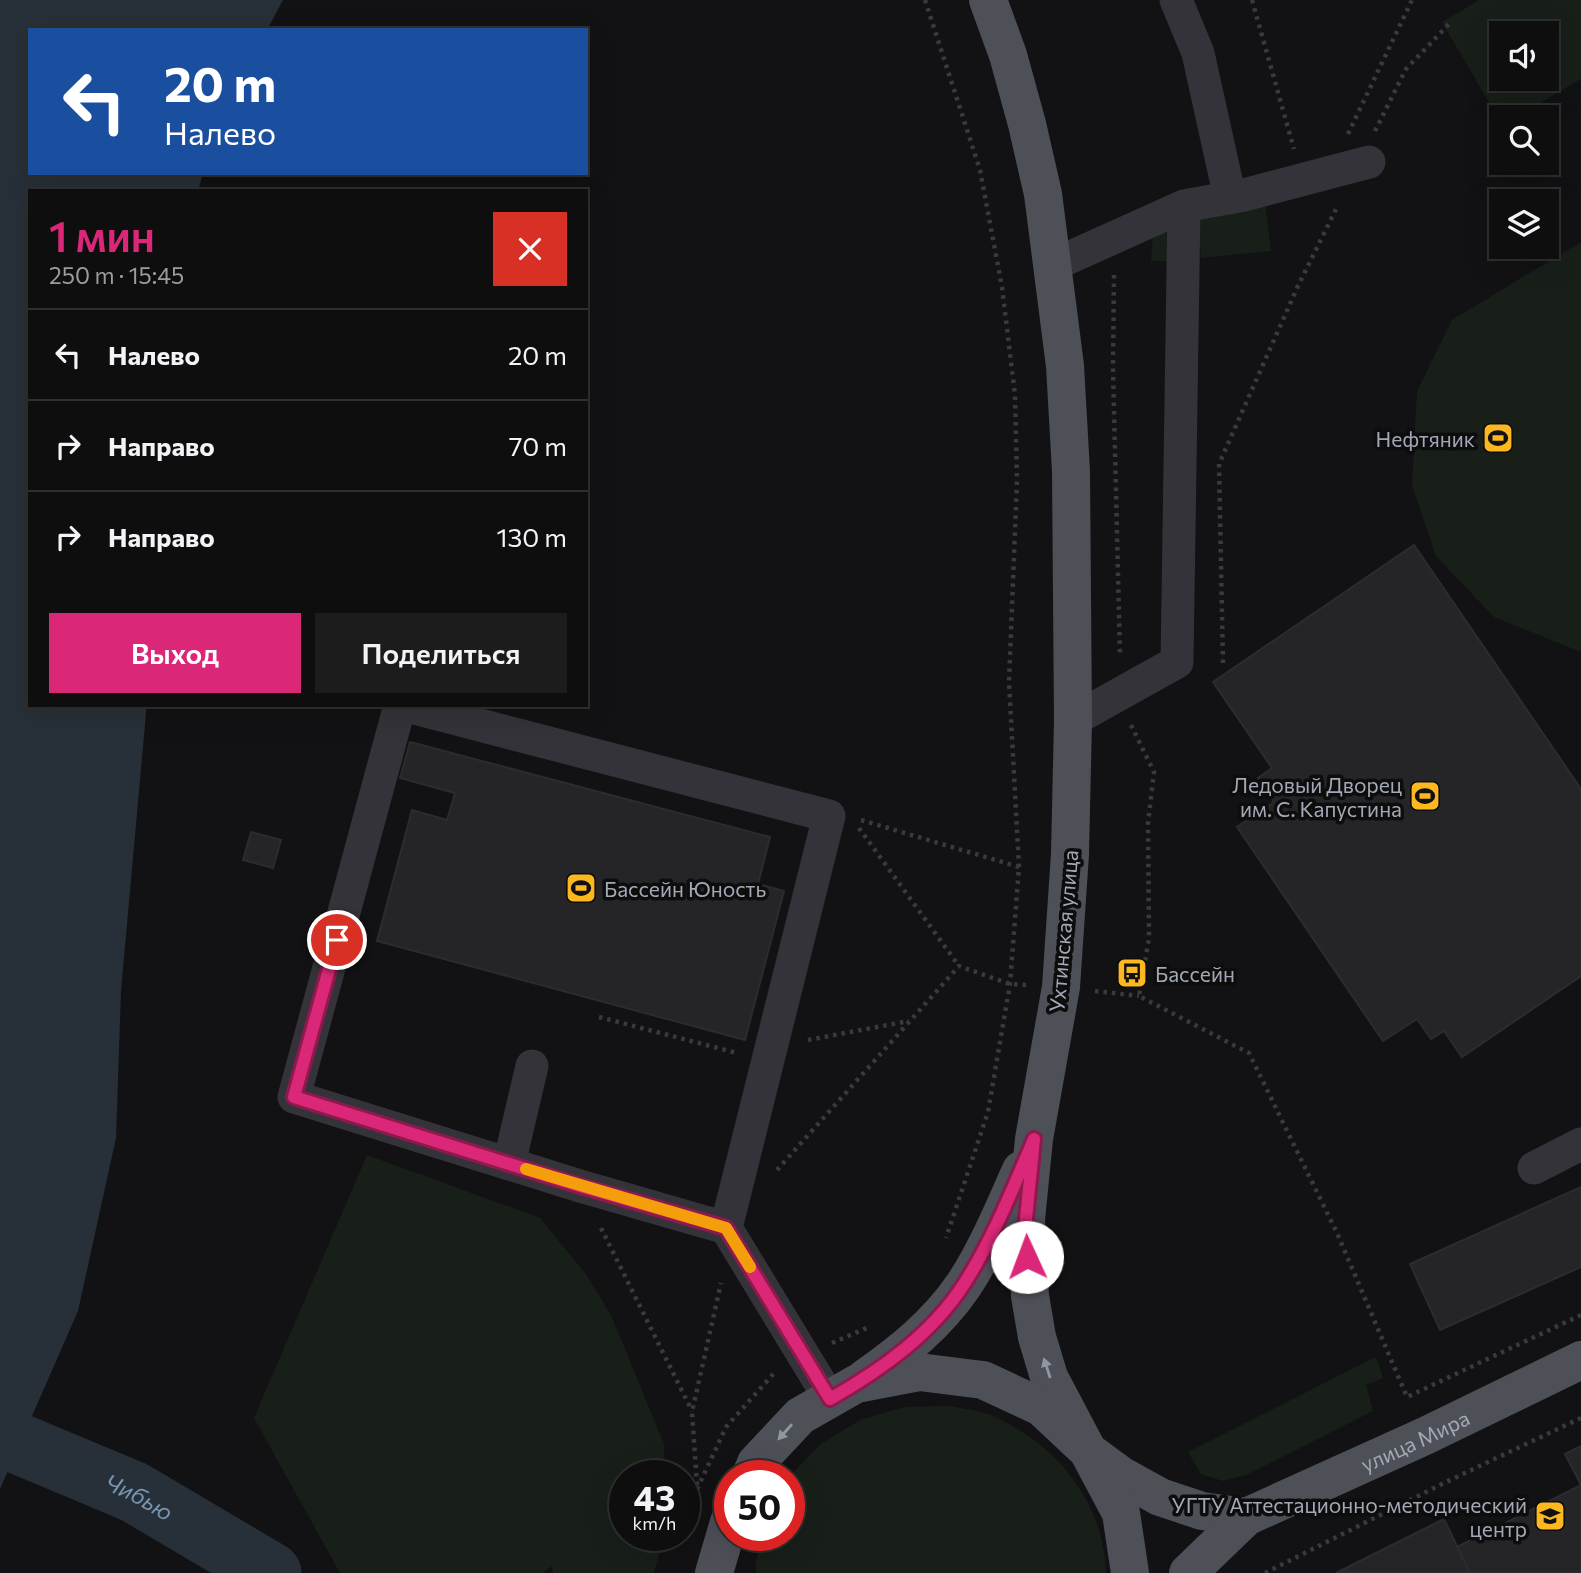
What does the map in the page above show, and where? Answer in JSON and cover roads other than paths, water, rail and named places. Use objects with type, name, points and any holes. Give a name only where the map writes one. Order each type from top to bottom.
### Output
[{"type":"main road","name":"Ухтинская улица","points":[[988,0],[1008,55],[1043,194],[1065,366],[1071,471],[1073,720],[1070,854],[1061,987],[1034,1139]]},
{"type":"main road","points":[[759,1460],[800,1416],[843,1392],[916,1340],[941,1314],[964,1284],[1001,1214],[1034,1139]]},
{"type":"main road","points":[[1034,1139],[1026,1219],[1030,1296],[1037,1338],[1049,1377],[1121,1513],[1129,1573]]},
{"type":"main road","name":"улица Мира","points":[[1188,1573],[1246,1517],[1425,1436],[1581,1360]]},
{"type":"main road","points":[[843,1392],[919,1372],[983,1380],[1041,1407],[1088,1451],[1122,1476],[1160,1497],[1202,1511],[1246,1517]]},
{"type":"main road","points":[[714,1573],[716,1551]]},
{"type":"main road","points":[[722,1551],[724,1573]]},
{"type":"lane","points":[[1176,0],[1198,53],[1230,198]]},
{"type":"lane","points":[[1053,265],[1184,206],[1230,198],[1361,148]]},
{"type":"lane","points":[[1073,720],[1177,662],[1184,206]]},
{"type":"lane","points":[[401,707],[294,1097],[730,1235],[802,1353],[843,1392]]},
{"type":"lane","points":[[410,707],[829,816],[730,1235]]},
{"type":"lane","points":[[509,1164],[532,1066]]},
{"type":"lane","points":[[1534,1168],[1581,1144]]},
{"type":"waterway","name":"Чибью","points":[[0,1436],[134,1492],[271,1573]]},
{"type":"place","name":"Нефтяник","points":[[1498,438]]},
{"type":"place","name":"Ледовый Дворец им. С. Капустина","points":[[1425,796]]},
{"type":"place","name":"Бассейн Юность","points":[[581,888]]},
{"type":"place","name":"Бассейн","points":[[1132,973]]},
{"type":"place","name":"УГТУ Аттестационно-методический центр","points":[[1550,1516]]}]
